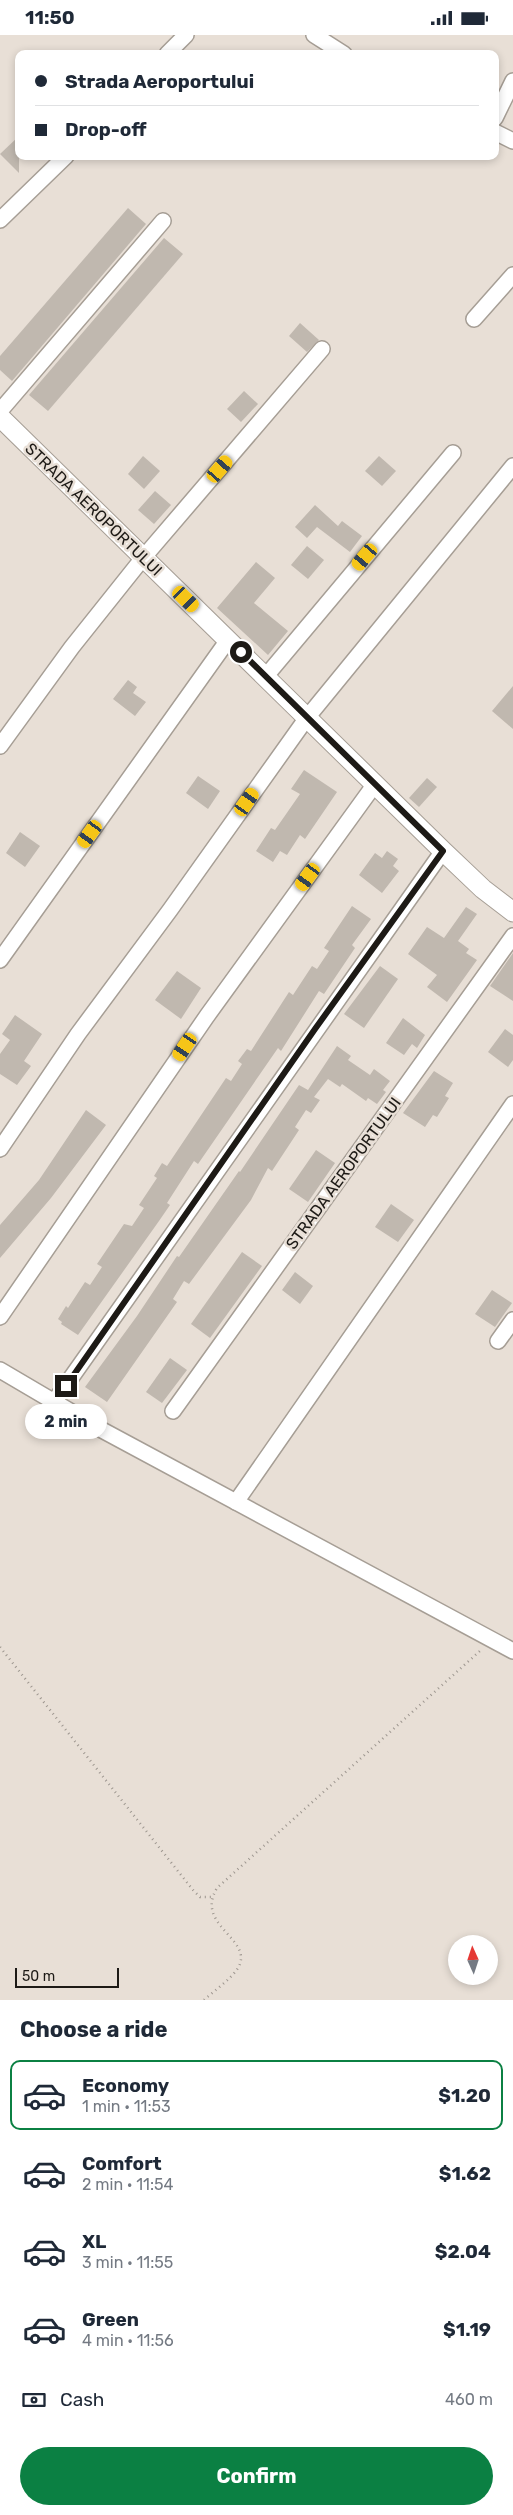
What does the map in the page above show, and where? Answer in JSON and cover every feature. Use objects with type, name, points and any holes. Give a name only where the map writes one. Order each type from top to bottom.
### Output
[{"type":"street","points":[[171,50],[186,35]]},
{"type":"street","points":[[314,35],[338,50]]},
{"type":"street","points":[[499,110],[513,81]]},
{"type":"street","points":[[499,134],[513,141]]},
{"type":"street","points":[[0,220],[62,160]]},
{"type":"street","points":[[0,411],[163,221]]},
{"type":"street","points":[[474,319],[513,275]]},
{"type":"street","points":[[0,746],[72,647],[143,558],[322,349]]},
{"type":"street","name":"STRADA AEROPORTULUI","points":[[0,417],[266,677],[306,719],[483,889],[513,912]]},
{"type":"street","points":[[266,677],[453,453]]},
{"type":"street","points":[[0,1149],[78,1034],[170,910],[306,719],[513,466]]},
{"type":"street","points":[[0,959],[228,640]]},
{"type":"street","points":[[0,1317],[207,1016],[375,785]]},
{"type":"street","points":[[54,1401],[443,851]]},
{"type":"street","name":"STRADA AEROPORTULUI","points":[[173,1411],[513,935]]},
{"type":"street","points":[[236,1502],[513,1104]]},
{"type":"street","points":[[498,1341],[513,1320]]},
{"type":"street","points":[[0,1370],[236,1502],[513,1651]]},
{"type":"path","points":[[204,2000],[232,1975],[239,1966],[240,1958],[238,1946],[212,1912],[212,1897],[217,1889],[492,1640]]},
{"type":"path","points":[[0,1647],[193,1890],[200,1897],[212,1897]]},
{"type":"building","points":[[15,140],[15,160],[19,160],[19,173],[0,154]]},
{"type":"building","points":[[128,208],[146,224],[12,381],[0,370],[0,356]]},
{"type":"building","points":[[164,238],[183,254],[48,411],[29,395]]},
{"type":"building","points":[[300,323],[319,340],[307,352],[289,336]]},
{"type":"building","points":[[244,391],[258,404],[241,422],[227,409]]},
{"type":"building","points":[[143,456],[160,471],[144,489],[128,474]]},
{"type":"building","points":[[379,456],[396,471],[382,486],[365,471]]},
{"type":"building","points":[[155,491],[171,505],[154,524],[138,510]]},
{"type":"building","points":[[315,505],[338,526],[342,521],[362,536],[350,552],[317,527],[307,538],[295,527]]},
{"type":"building","points":[[307,546],[324,560],[308,579],[291,565]]},
{"type":"building","points":[[256,562],[275,578],[254,603],[288,631],[268,655],[217,608]]},
{"type":"building","points":[[128,680],[137,687],[133,693],[146,702],[135,716],[113,699]]},
{"type":"building","points":[[513,686],[513,729],[492,711]]},
{"type":"building","points":[[304,770],[337,792],[305,839],[300,835],[287,855],[280,851],[273,862],[256,851],[271,828],[275,830],[300,794],[291,789]]},
{"type":"building","points":[[198,776],[220,791],[208,809],[186,793]]},
{"type":"building","points":[[427,778],[437,787],[419,807],[409,798]]},
{"type":"building","points":[[20,832],[40,846],[25,867],[6,853]]},
{"type":"building","points":[[387,851],[398,859],[393,866],[399,871],[382,893],[359,875],[375,853],[382,858]]},
{"type":"building","points":[[352,906],[371,919],[352,945],[355,948],[324,994],[319,991],[281,1051],[278,1048],[198,1164],[194,1161],[167,1203],[170,1205],[78,1335],[61,1324],[62,1322],[58,1319],[66,1306],[68,1308],[85,1282],[90,1285],[102,1267],[97,1264],[124,1224],[132,1226],[144,1208],[139,1205],[157,1178],[154,1176],[162,1163],[167,1166],[226,1078],[231,1081],[242,1064],[238,1061],[247,1049],[251,1051],[289,992],[293,995],[312,966],[317,969],[329,951],[324,948]]},
{"type":"building","points":[[466,907],[477,914],[458,941],[469,949],[466,953],[477,960],[447,1002],[427,987],[437,975],[408,954],[427,927],[444,938]]},
{"type":"building","points":[[513,953],[513,1001],[490,986]]},
{"type":"building","points":[[380,966],[398,979],[364,1028],[344,1014]]},
{"type":"building","points":[[177,971],[201,988],[181,1019],[155,1000]]},
{"type":"building","points":[[15,1015],[42,1034],[24,1061],[31,1066],[17,1085],[0,1074],[0,1054],[10,1040],[2,1034]]},
{"type":"building","points":[[403,1018],[425,1035],[417,1048],[412,1044],[404,1055],[386,1043]]},
{"type":"building","points":[[505,1029],[513,1035],[513,1060],[508,1067],[488,1052]]},
{"type":"building","points":[[337,1046],[351,1056],[348,1060],[370,1075],[374,1069],[390,1081],[383,1090],[386,1092],[377,1104],[368,1098],[366,1101],[342,1084],[340,1087],[328,1079],[314,1097],[320,1100],[311,1113],[306,1110],[295,1127],[299,1130],[272,1171],[268,1168],[251,1200],[189,1284],[184,1281],[173,1299],[177,1302],[107,1402],[85,1387],[137,1316],[177,1256],[179,1257],[240,1172],[299,1085],[308,1090]]},
{"type":"building","points":[[434,1071],[453,1083],[445,1096],[449,1098],[437,1117],[433,1115],[425,1127],[403,1113]]},
{"type":"building","points":[[86,1110],[106,1125],[51,1198],[0,1258],[0,1225],[39,1180]]},
{"type":"building","points":[[316,1150],[335,1163],[308,1202],[289,1189]]},
{"type":"building","points":[[391,1204],[414,1220],[398,1242],[375,1227]]},
{"type":"building","points":[[242,1252],[262,1266],[210,1338],[191,1324]]},
{"type":"building","points":[[295,1272],[313,1286],[300,1304],[282,1290]]},
{"type":"building","points":[[492,1290],[512,1303],[495,1327],[475,1314]]},
{"type":"building","points":[[170,1358],[187,1370],[162,1403],[146,1392]]},
{"type":"route","points":[[66,1386],[315,1029],[443,851],[306,719],[241,652]]}]
